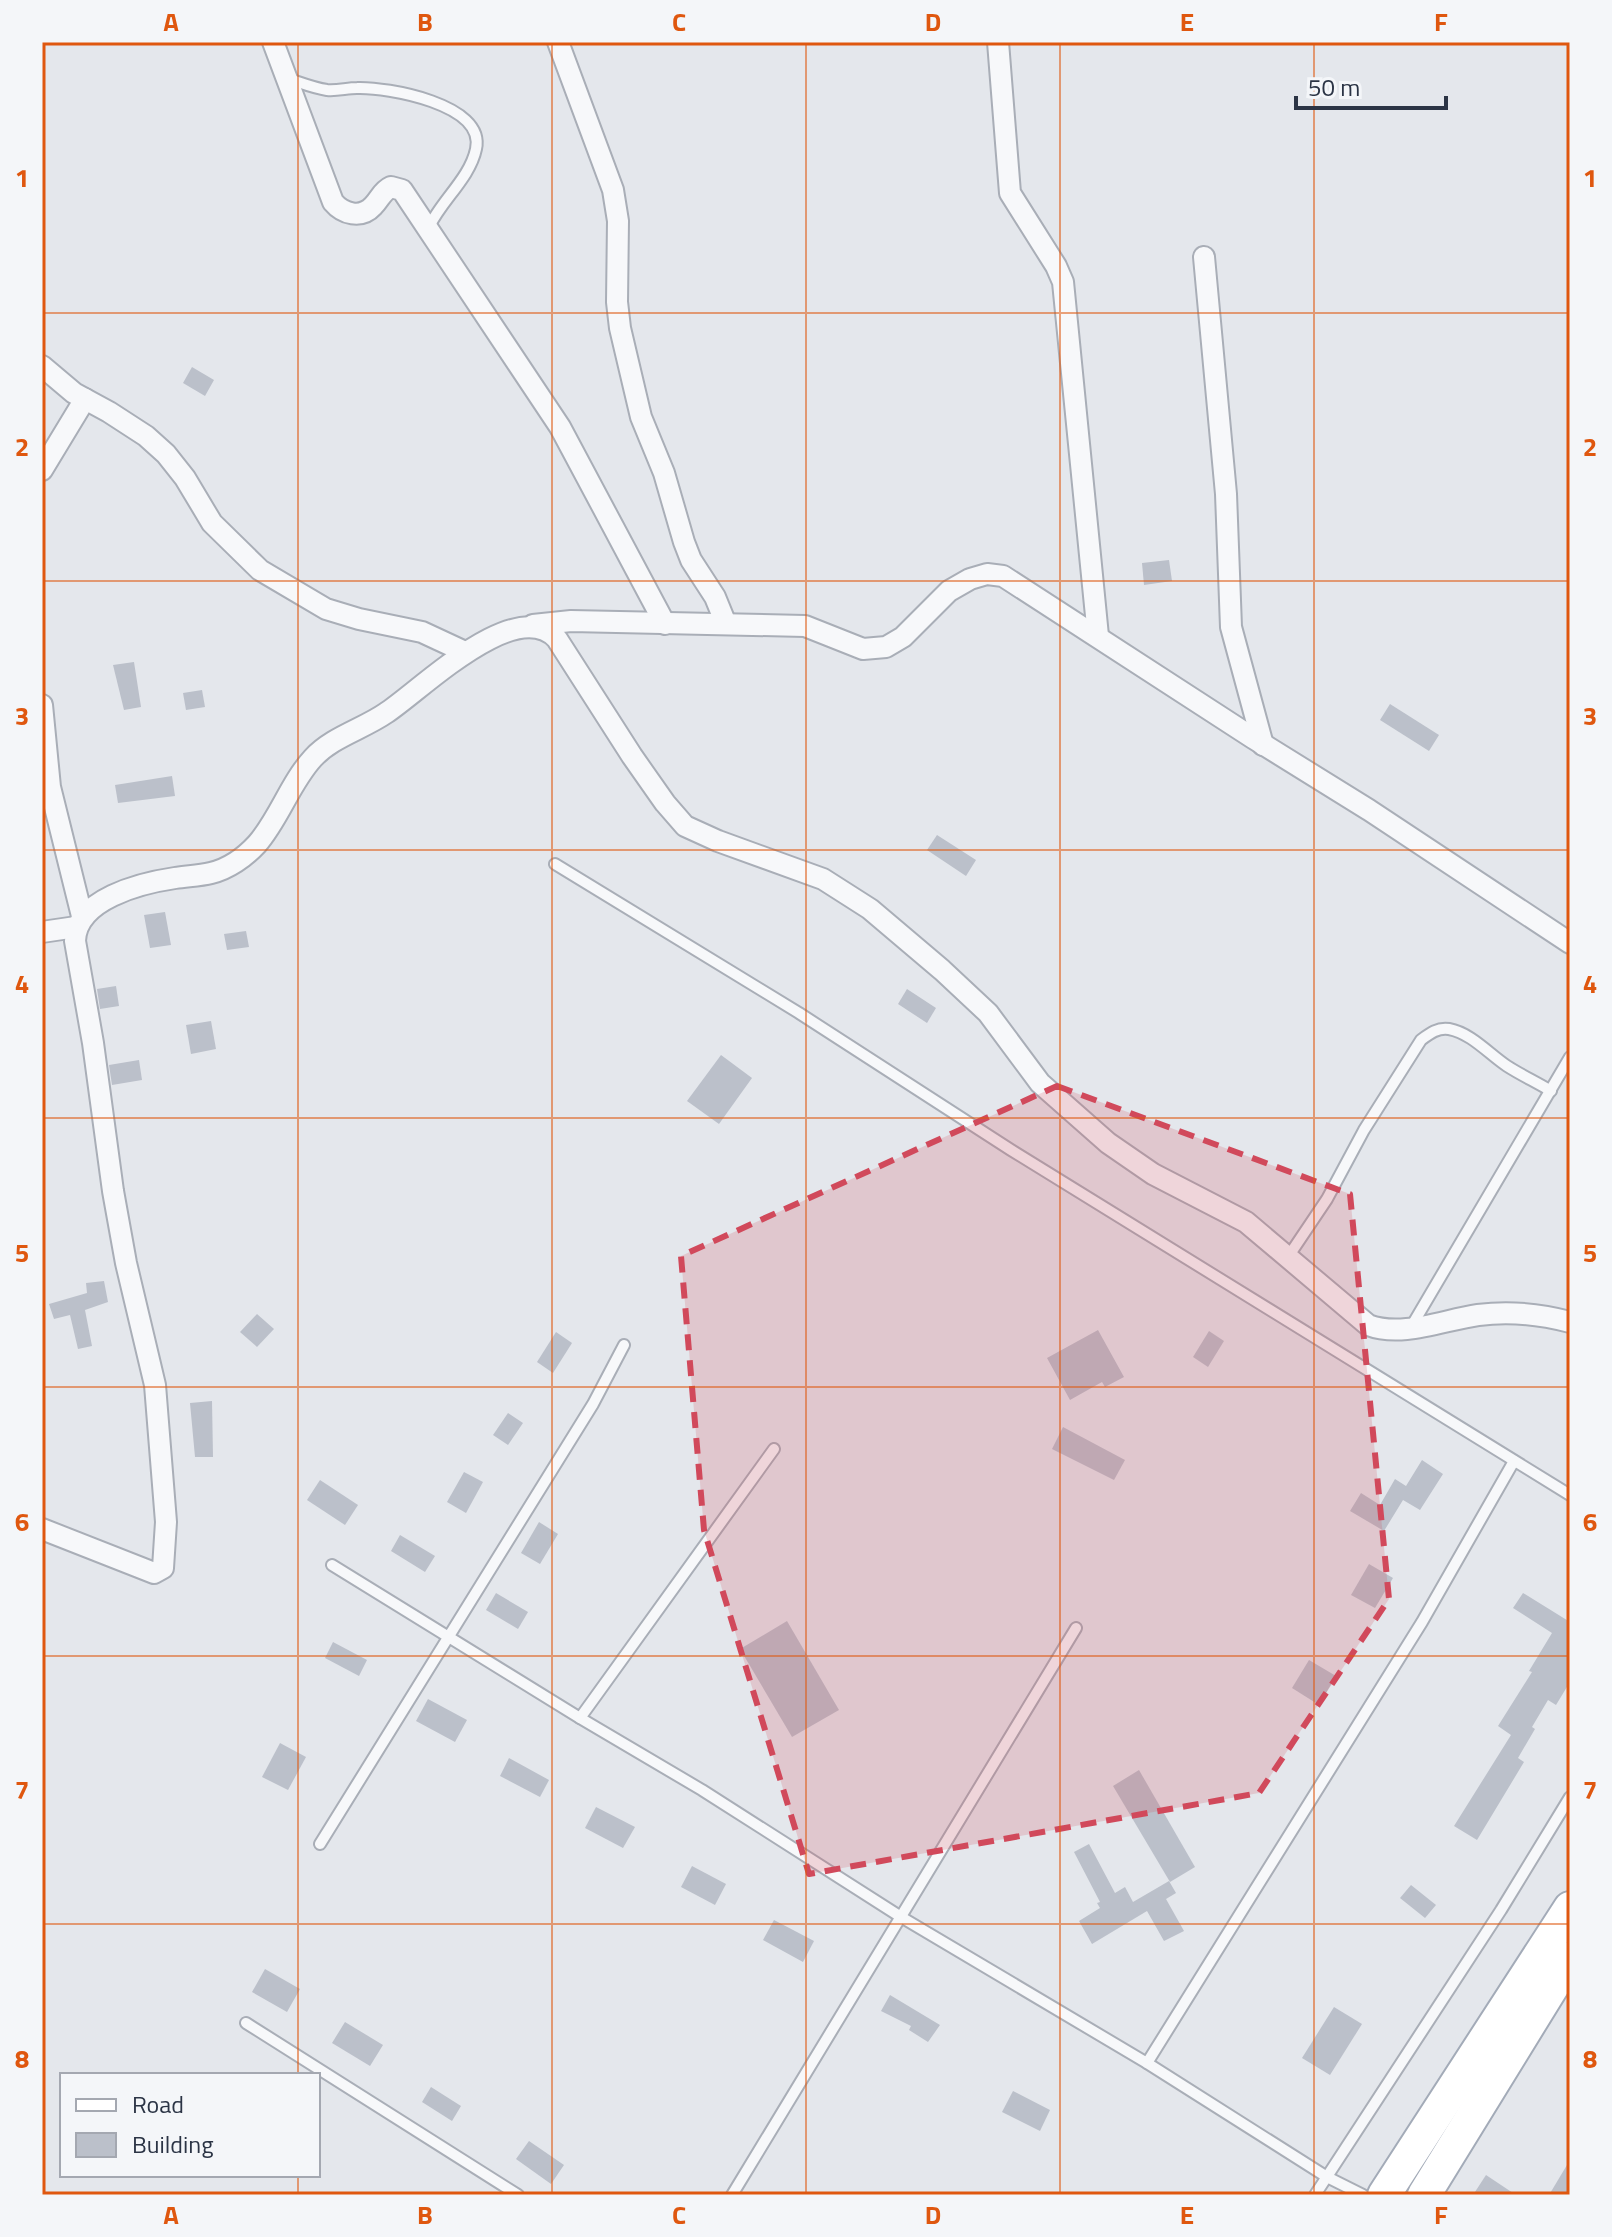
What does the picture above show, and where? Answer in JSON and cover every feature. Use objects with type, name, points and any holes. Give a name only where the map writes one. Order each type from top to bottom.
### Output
[{"type":"main road","points":[[1384,2195],[1570,1908]]},
{"type":"main road","points":[[1424,2195],[1570,1958]]},
{"type":"street","points":[[273,42],[327,192],[340,210],[359,213],[367,211],[386,189],[397,188],[428,229],[560,427],[665,624]]},
{"type":"street","points":[[558,42],[613,190],[618,221],[617,302],[641,417],[664,473],[691,560],[715,597],[726,624]]},
{"type":"street","points":[[998,42],[1010,193],[1063,282],[1098,636]]},
{"type":"street","points":[[1204,257],[1226,494],[1231,627],[1263,745]]},
{"type":"street","points":[[42,366],[74,393],[146,436],[166,454],[185,478],[212,523],[271,577],[326,609],[422,632],[465,652]]},
{"type":"street","points":[[42,470],[85,399]]},
{"type":"street","points":[[42,932],[79,922],[118,893],[144,883],[213,873],[246,855],[259,842],[316,755],[386,714],[465,652],[521,627],[571,621],[805,626],[863,649],[886,647],[903,637],[949,591],[987,574],[1003,576],[1098,636],[1570,943]]},
{"type":"street","points":[[521,627],[548,631],[557,639],[632,756],[685,826],[823,879],[870,909],[988,1013],[1040,1083],[1108,1143],[1153,1174],[1246,1222],[1368,1325],[1393,1331],[1501,1313],[1546,1316],[1570,1322]]},
{"type":"street","points":[[42,705],[46,788],[79,922],[75,941],[93,1043],[113,1191],[126,1263],[155,1385],[166,1522],[163,1568],[154,1573],[42,1529]]},
{"type":"lane","points":[[285,77],[326,90],[359,88],[417,96],[446,107],[470,126],[476,148],[469,166],[436,210],[428,229]]},
{"type":"lane","points":[[555,864],[1570,1495]]},
{"type":"lane","points":[[1288,1257],[1327,1199],[1364,1130],[1421,1040],[1429,1034],[1449,1029],[1469,1038],[1551,1091]]},
{"type":"lane","points":[[1411,1327],[1570,1057]]},
{"type":"lane","points":[[320,1844],[593,1404],[624,1345]]},
{"type":"lane","points":[[580,1718],[774,1449]]},
{"type":"lane","points":[[1147,2063],[1422,1622],[1514,1461]]},
{"type":"lane","points":[[332,1565],[702,1790],[901,1917],[1147,2063],[1327,2177],[1363,2195]]},
{"type":"lane","points":[[732,2195],[1076,1628]]},
{"type":"lane","points":[[1315,2195],[1501,1910],[1570,1797]]},
{"type":"lane","points":[[246,2023],[518,2195]]},
{"type":"highlighted area","points":[[1057,1086],[1350,1194],[1389,1599],[1259,1793],[809,1874],[704,1530],[681,1256]]},
{"type":"building","points":[[192,367],[214,380],[205,396],[183,383]]},
{"type":"building","points":[[1169,560],[1172,581],[1144,585],[1142,563]]},
{"type":"building","points":[[134,662],[141,707],[124,710],[113,665]]},
{"type":"building","points":[[202,690],[205,707],[186,710],[183,693]]},
{"type":"building","points":[[1390,704],[1439,735],[1429,751],[1380,720]]},
{"type":"building","points":[[172,776],[175,796],[118,803],[115,785]]},
{"type":"building","points":[[937,835],[976,860],[966,876],[927,850]]},
{"type":"building","points":[[165,912],[171,945],[150,948],[144,915]]},
{"type":"building","points":[[246,931],[249,947],[227,950],[224,934]]},
{"type":"building","points":[[116,986],[119,1006],[100,1009],[97,989]]},
{"type":"building","points":[[907,989],[936,1008],[927,1023],[898,1004]]},
{"type":"building","points":[[211,1021],[216,1049],[191,1054],[186,1025]]},
{"type":"building","points":[[721,1055],[752,1078],[719,1124],[687,1101]]},
{"type":"building","points":[[139,1060],[142,1080],[112,1085],[109,1065]]},
{"type":"building","points":[[104,1281],[108,1302],[85,1310],[92,1346],[78,1349],[70,1315],[54,1319],[49,1304],[87,1293],[86,1283]]},
{"type":"building","points":[[257,1314],[274,1329],[257,1347],[240,1332]]},
{"type":"building","points":[[1098,1330],[1124,1377],[1105,1387],[1102,1382],[1070,1400],[1047,1358]]},
{"type":"building","points":[[1209,1331],[1224,1341],[1208,1367],[1193,1357]]},
{"type":"building","points":[[556,1332],[572,1343],[553,1373],[537,1362]]},
{"type":"building","points":[[212,1401],[213,1457],[195,1457],[190,1403]]},
{"type":"building","points":[[508,1413],[523,1423],[508,1445],[493,1435]]},
{"type":"building","points":[[1063,1427],[1125,1460],[1114,1480],[1052,1449]]},
{"type":"building","points":[[1422,1460],[1443,1474],[1420,1510],[1403,1500],[1384,1531],[1350,1511],[1361,1493],[1380,1505],[1395,1479],[1406,1486]]},
{"type":"building","points":[[464,1472],[483,1482],[466,1513],[447,1502]]},
{"type":"building","points":[[320,1480],[358,1505],[345,1525],[307,1500]]},
{"type":"building","points":[[539,1522],[558,1534],[540,1564],[521,1553]]},
{"type":"building","points":[[400,1535],[435,1556],[425,1572],[391,1551]]},
{"type":"building","points":[[1369,1564],[1393,1578],[1375,1608],[1351,1595]]},
{"type":"building","points":[[496,1593],[528,1612],[518,1629],[486,1610]]},
{"type":"building","points":[[1523,1593],[1570,1622],[1570,1682],[1556,1705],[1548,1700],[1532,1727],[1535,1729],[1518,1758],[1524,1762],[1477,1840],[1454,1826],[1511,1735],[1498,1726],[1552,1633],[1513,1608]]},
{"type":"building","points":[[787,1621],[839,1710],[792,1737],[740,1649]]},
{"type":"building","points":[[333,1642],[367,1660],[359,1676],[325,1658]]},
{"type":"building","points":[[1309,1660],[1336,1676],[1319,1705],[1292,1688]]},
{"type":"building","points":[[428,1699],[467,1720],[455,1742],[416,1721]]},
{"type":"building","points":[[280,1743],[306,1757],[288,1790],[262,1777]]},
{"type":"building","points":[[509,1758],[549,1780],[540,1797],[500,1776]]},
{"type":"building","points":[[1139,1770],[1195,1867],[1170,1882],[1113,1786]]},
{"type":"building","points":[[596,1807],[635,1827],[623,1848],[585,1828]]},
{"type":"building","points":[[1089,1844],[1115,1893],[1125,1887],[1133,1902],[1169,1881],[1176,1893],[1166,1899],[1184,1931],[1164,1941],[1147,1911],[1092,1944],[1079,1921],[1100,1908],[1097,1903],[1100,1902],[1074,1852]]},
{"type":"building","points":[[692,1866],[726,1884],[715,1905],[681,1887]]},
{"type":"building","points":[[1411,1885],[1436,1905],[1425,1918],[1400,1898]]},
{"type":"building","points":[[774,1920],[814,1941],[803,1962],[763,1940]]},
{"type":"building","points":[[265,1969],[300,1989],[287,2012],[252,1992]]},
{"type":"building","points":[[890,1995],[940,2025],[928,2042],[909,2030],[911,2026],[881,2011]]},
{"type":"building","points":[[1334,2007],[1362,2024],[1330,2075],[1302,2058]]},
{"type":"building","points":[[345,2022],[383,2045],[370,2066],[332,2043]]},
{"type":"building","points":[[431,2087],[461,2106],[452,2121],[422,2102]]},
{"type":"building","points":[[1013,2091],[1050,2110],[1040,2131],[1002,2112]]},
{"type":"building","points":[[529,2141],[564,2165],[551,2184],[516,2159]]},
{"type":"building","points":[[1570,2160],[1570,2195],[1549,2195]]},
{"type":"building","points":[[1486,2175],[1516,2195],[1473,2195]]}]
